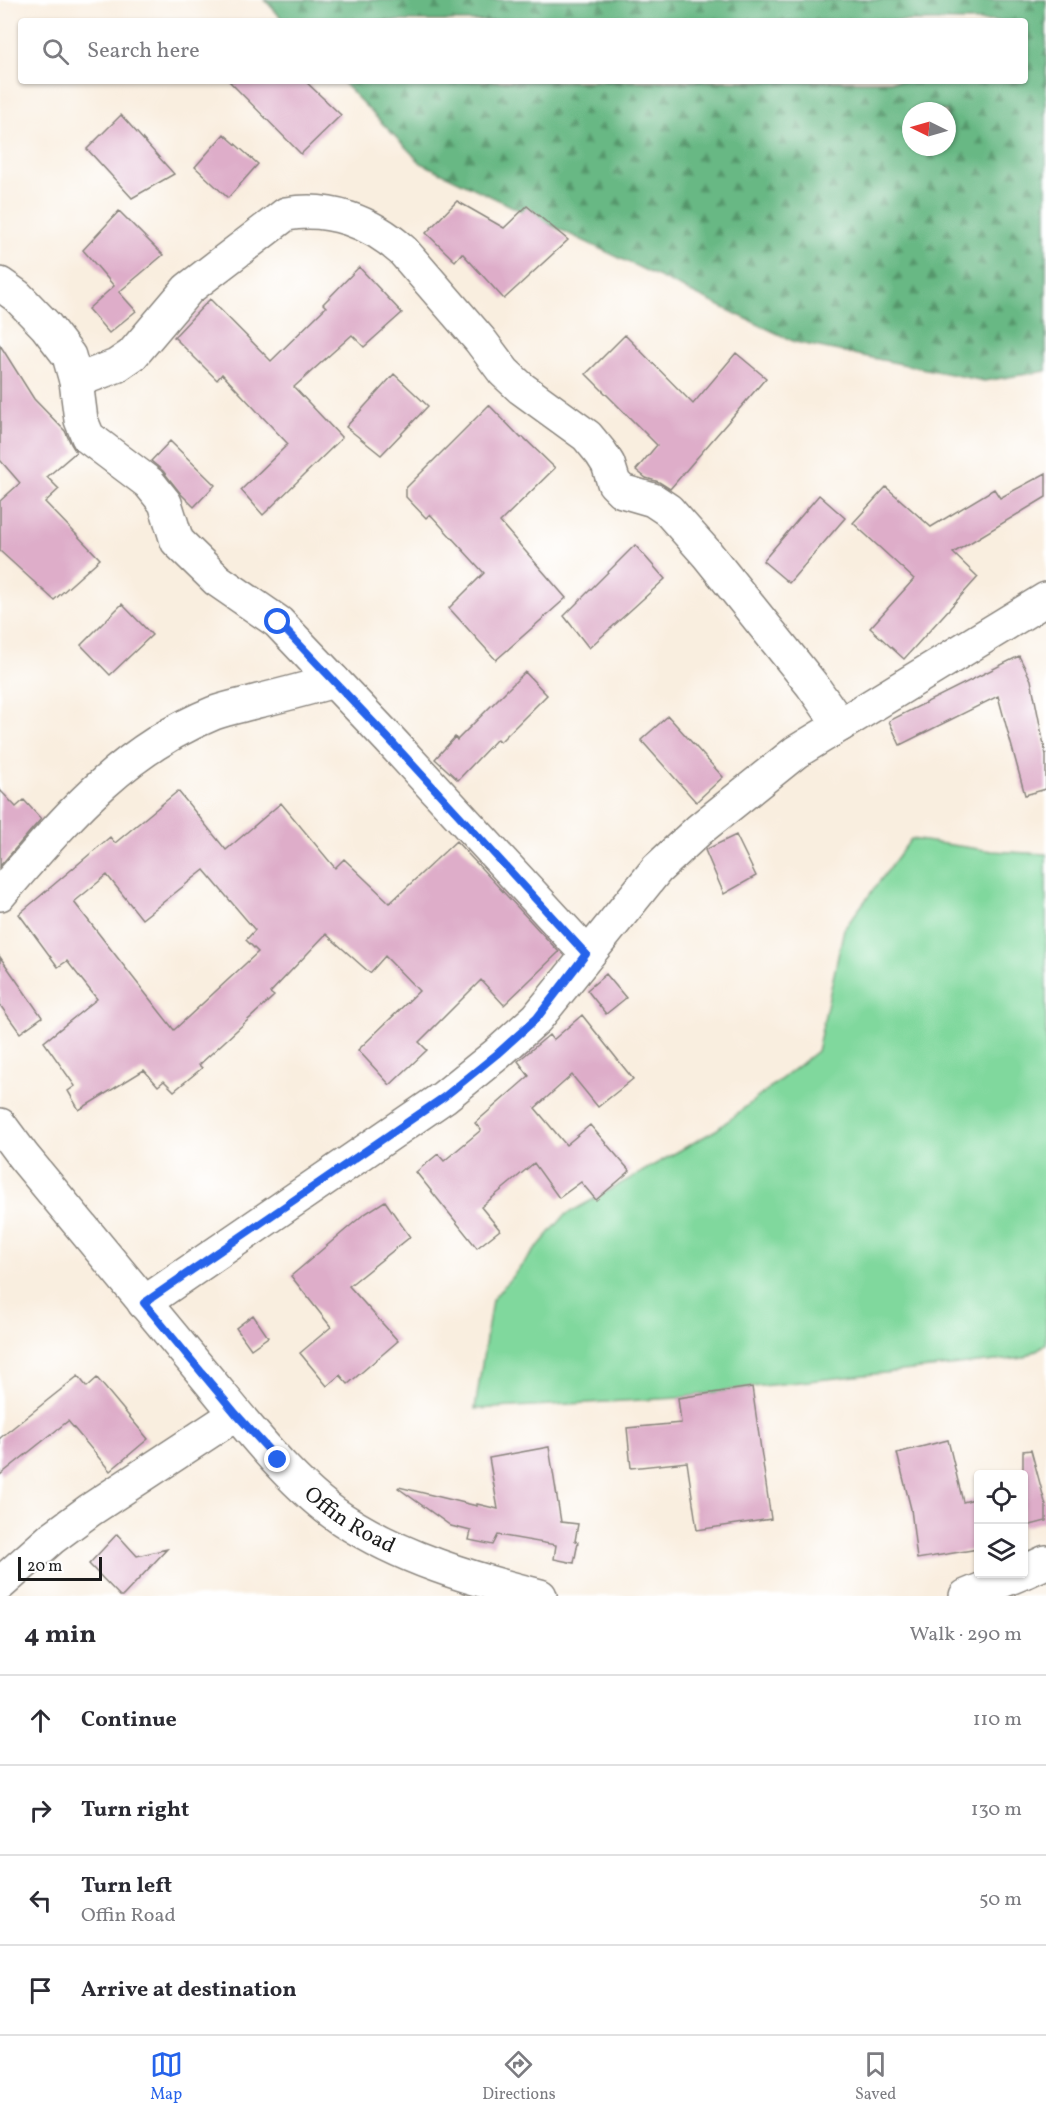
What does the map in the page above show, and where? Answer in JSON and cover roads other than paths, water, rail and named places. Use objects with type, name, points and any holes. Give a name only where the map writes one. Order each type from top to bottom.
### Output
[{"type":"street","points":[[76,381],[116,366],[132,355],[188,289],[286,214],[306,210],[328,213],[348,218],[373,229],[403,251],[480,340],[504,372],[521,388],[587,436],[608,464],[614,483],[622,490],[654,500],[668,510],[722,573],[840,725]]},
{"type":"street","points":[[0,284],[17,296],[46,326],[69,356],[76,381],[81,420],[88,437],[149,483],[165,503],[177,541],[217,580],[278,622],[586,954]]},
{"type":"street","points":[[144,1303],[444,1097],[497,1054],[537,1018],[586,954],[657,869],[700,829],[796,752],[1046,599]]},
{"type":"street","points":[[0,894],[82,802],[116,771],[147,748],[181,728],[216,712],[334,681]]},
{"type":"street","name":"Offin Road","points":[[0,1125],[236,1414],[309,1493],[343,1519],[456,1585],[540,1596]]},
{"type":"street","points":[[0,1584],[52,1538],[90,1510],[236,1414]]},
{"type":"street","points":[[1028,1570],[1046,1562]]},
{"type":"street","points":[[966,1596],[1009,1578]]}]
